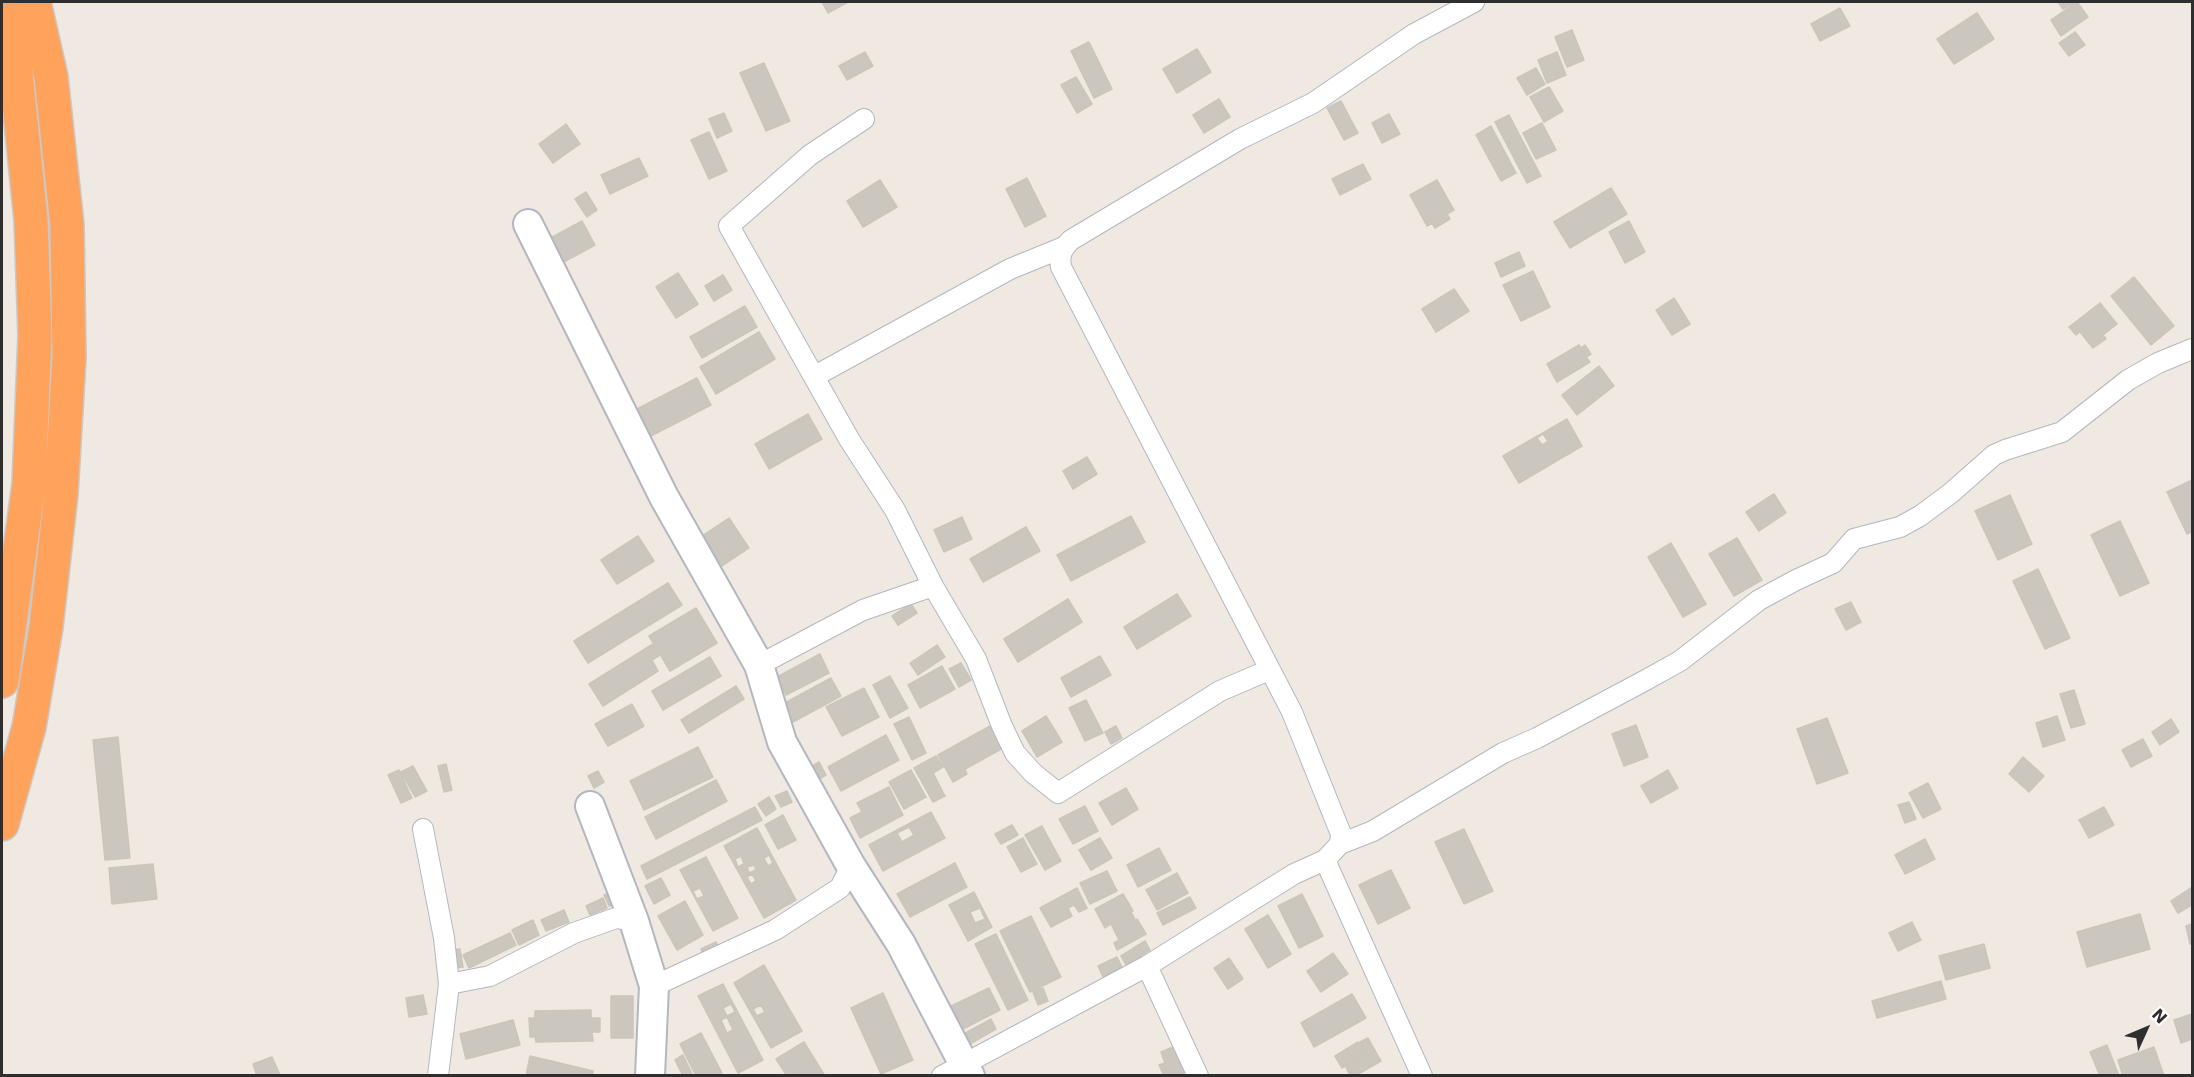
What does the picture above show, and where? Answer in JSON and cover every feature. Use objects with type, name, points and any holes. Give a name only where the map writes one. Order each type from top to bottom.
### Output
[{"type":"highway","points":[[2,824],[29,727],[46,627],[61,494],[69,358],[67,225],[51,77],[34,2]]},
{"type":"highway","points":[[2,3],[16,73],[30,208],[35,334],[29,484],[2,681]]},
{"type":"street","points":[[815,376],[1010,269],[1064,247],[1071,240],[1240,139],[1312,103],[1414,34],[1474,2]]},
{"type":"street","points":[[864,119],[810,155],[729,226],[849,439],[895,510],[933,586],[976,659],[1015,753],[1058,793],[1220,691],[1269,670]]},
{"type":"street","points":[[528,224],[664,497],[759,665],[782,742],[845,877],[868,895],[901,944],[959,1071],[1147,966],[1294,874],[1325,860],[1340,844],[1373,831],[1503,753],[1546,733],[1680,660],[1759,600],[1833,563],[1854,540],[1900,527],[1920,516],[1951,493],[1994,455],[2062,432],[2128,380],[2158,363],[2193,349]]},
{"type":"street","points":[[1064,247],[1060,257],[1061,267],[1292,712],[1341,834],[1340,844]]},
{"type":"street","points":[[759,665],[863,610],[933,586]]},
{"type":"street","points":[[590,807],[634,921],[654,986],[650,1076]]},
{"type":"street","points":[[423,829],[444,938],[449,984],[438,1076]]},
{"type":"street","points":[[1325,860],[1422,1076]]},
{"type":"street","points":[[654,986],[775,930],[845,877]]},
{"type":"street","points":[[449,984],[490,976],[573,933],[616,918],[634,921]]},
{"type":"street","points":[[1147,966],[1198,1076]]},
{"type":"building","points":[[822,2],[848,2],[828,13]]},
{"type":"building","points":[[2058,2],[2075,2],[2063,9]]},
{"type":"building","points":[[2077,2],[2088,17],[2061,36],[2051,20]]},
{"type":"building","points":[[1840,8],[1850,26],[1820,41],[1811,24]]},
{"type":"building","points":[[1977,13],[1994,39],[1954,64],[1937,39]]},
{"type":"building","points":[[1572,30],[1584,60],[1567,67],[1555,37]]},
{"type":"building","points":[[2075,32],[2085,45],[2069,56],[2059,43]]},
{"type":"building","points":[[1089,42],[1112,89],[1094,98],[1071,51]]},
{"type":"building","points":[[1197,49],[1211,72],[1177,93],[1163,69]]},
{"type":"building","points":[[865,52],[873,66],[847,80],[839,66]]},
{"type":"building","points":[[1557,52],[1566,75],[1547,83],[1538,60]]},
{"type":"building","points":[[764,63],[790,121],[766,131],[740,73]]},
{"type":"building","points":[[1536,68],[1545,84],[1527,95],[1517,78]]},
{"type":"building","points":[[1076,77],[1092,104],[1077,113],[1061,85]]},
{"type":"building","points":[[1549,87],[1563,111],[1544,122],[1530,97]]},
{"type":"building","points":[[1219,99],[1230,117],[1204,133],[1193,115]]},
{"type":"building","points":[[1341,101],[1358,133],[1344,140],[1327,108]]},
{"type":"building","points":[[724,113],[732,131],[717,138],[709,119]]},
{"type":"building","points":[[1389,114],[1400,134],[1382,143],[1372,123]]},
{"type":"building","points":[[1509,115],[1541,176],[1527,183],[1495,122]]},
{"type":"building","points":[[1542,123],[1556,150],[1536,159],[1523,133]]},
{"type":"building","points":[[566,124],[580,144],[553,163],[539,144]]},
{"type":"building","points":[[1491,126],[1516,173],[1501,181],[1476,135]]},
{"type":"building","points":[[709,132],[727,171],[709,179],[691,140]]},
{"type":"building","points":[[639,158],[648,176],[610,194],[601,175]]},
{"type":"building","points":[[1363,164],[1371,179],[1340,195],[1332,179]]},
{"type":"building","points":[[1027,178],[1046,216],[1025,227],[1006,189]]},
{"type":"building","points":[[880,180],[897,207],[863,227],[847,201]]},
{"type":"building","points":[[1437,180],[1454,210],[1447,214],[1450,219],[1435,228],[1432,223],[1427,226],[1410,195]]},
{"type":"building","points":[[1611,188],[1627,214],[1570,248],[1554,222]]},
{"type":"building","points":[[586,192],[597,210],[587,217],[575,199]]},
{"type":"building","points":[[582,221],[595,245],[560,264],[547,240]]},
{"type":"building","points":[[1629,221],[1645,252],[1625,263],[1609,232]]},
{"type":"building","points":[[1519,252],[1525,266],[1501,277],[1495,263]]},
{"type":"building","points":[[1533,271],[1550,307],[1521,321],[1503,285]]},
{"type":"building","points":[[678,273],[698,304],[676,318],[656,287]]},
{"type":"building","points":[[723,275],[732,290],[714,301],[705,286]]},
{"type":"building","points":[[2134,277],[2174,326],[2151,345],[2111,296]]},
{"type":"building","points":[[1454,289],[1469,311],[1436,332],[1422,309]]},
{"type":"building","points":[[1674,298],[1690,324],[1672,335],[1656,310]]},
{"type":"building","points":[[2100,303],[2117,324],[2103,335],[2106,339],[2093,348],[2080,332],[2076,335],[2069,327]]},
{"type":"building","points":[[745,306],[757,327],[702,358],[690,337]]},
{"type":"building","points":[[759,332],[775,359],[716,394],[700,367]]},
{"type":"building","points":[[1579,345],[1581,348],[1585,345],[1591,354],[1586,357],[1590,362],[1557,382],[1547,364]]},
{"type":"building","points":[[1599,366],[1614,386],[1577,415],[1562,395]]},
{"type":"building","points":[[697,378],[711,405],[649,437],[635,410]]},
{"type":"building","points":[[808,414],[822,439],[769,469],[755,444]]},
{"type":"building","points":[[1567,419],[1582,446],[1519,483],[1503,456]],"holes":[[[1543,434],[1548,441],[1542,445],[1537,438]]]},
{"type":"building","points":[[1087,457],[1097,474],[1073,489],[1063,471]]},
{"type":"building","points":[[2192,480],[2192,534],[2191,532],[2187,534],[2167,492]]},
{"type":"building","points":[[1774,494],[1786,513],[1759,531],[1746,512]]},
{"type":"building","points":[[2010,495],[2032,544],[1998,560],[1975,511]]},
{"type":"building","points":[[1131,516],[1145,542],[1071,581],[1057,555]]},
{"type":"building","points":[[962,517],[972,539],[944,552],[934,530]]},
{"type":"building","points":[[729,518],[749,548],[722,566],[702,536]]},
{"type":"building","points":[[2120,521],[2149,583],[2120,596],[2091,535]]},
{"type":"building","points":[[1026,527],[1040,551],[983,582],[970,559]]},
{"type":"building","points":[[638,536],[654,561],[617,584],[601,560]]},
{"type":"building","points":[[1737,538],[1762,580],[1734,596],[1709,554]]},
{"type":"building","points":[[1671,543],[1706,604],[1683,617],[1648,557]]},
{"type":"building","points":[[2038,569],[2070,638],[2045,649],[2013,581]]},
{"type":"building","points":[[668,583],[682,605],[588,663],[574,641]]},
{"type":"building","points":[[1177,594],[1191,616],[1137,649],[1124,627]]},
{"type":"building","points":[[1068,599],[1082,622],[1018,662],[1004,639]]},
{"type":"building","points":[[1851,602],[1861,622],[1846,630],[1835,609]]},
{"type":"building","points":[[911,604],[917,613],[898,625],[892,616]]},
{"type":"building","points":[[696,608],[717,643],[670,671],[649,636]]},
{"type":"building","points":[[653,644],[660,655],[652,660],[658,671],[603,706],[589,684]]},
{"type":"building","points":[[937,645],[945,657],[918,675],[910,663]]},
{"type":"building","points":[[820,654],[829,673],[786,695],[777,677]]},
{"type":"building","points":[[1100,656],[1111,675],[1071,697],[1061,678]]},
{"type":"building","points":[[710,657],[721,676],[663,710],[652,691]]},
{"type":"building","points":[[961,663],[971,680],[959,687],[949,669]]},
{"type":"building","points":[[942,666],[955,689],[920,708],[908,685]]},
{"type":"building","points":[[890,676],[908,708],[890,718],[873,685]]},
{"type":"building","points":[[831,678],[841,696],[793,722],[783,704]]},
{"type":"building","points":[[736,686],[744,699],[689,733],[681,720]]},
{"type":"building","points":[[864,688],[879,717],[842,736],[826,707]]},
{"type":"building","points":[[2074,690],[2085,724],[2071,728],[2060,694]]},
{"type":"building","points":[[1086,700],[1103,733],[1085,741],[1069,708]]},
{"type":"building","points":[[632,704],[644,726],[608,746],[595,724]]},
{"type":"building","points":[[1046,716],[1062,742],[1037,757],[1022,731]]},
{"type":"building","points":[[2057,716],[2065,740],[2043,747],[2036,723]]},
{"type":"building","points":[[909,717],[926,753],[912,760],[894,724]]},
{"type":"building","points":[[1827,718],[1848,773],[1817,784],[1797,729]]},
{"type":"building","points":[[2171,719],[2179,732],[2160,745],[2152,732]]},
{"type":"building","points":[[1636,725],[1648,757],[1624,766],[1612,734]]},
{"type":"building","points":[[990,726],[1003,748],[965,769],[967,774],[953,782],[938,755]]},
{"type":"building","points":[[1116,726],[1122,738],[1111,744],[1105,732]]},
{"type":"building","points":[[886,735],[899,760],[841,791],[828,767]]},
{"type":"building","points":[[118,737],[130,858],[105,860],[93,740]]},
{"type":"building","points":[[2143,739],[2152,756],[2131,767],[2122,750]]},
{"type":"building","points":[[698,747],[713,777],[644,810],[630,781]]},
{"type":"building","points":[[936,756],[943,767],[933,773],[945,796],[933,802],[914,768]]},
{"type":"building","points":[[2023,757],[2044,776],[2029,792],[2009,774]]},
{"type":"building","points":[[819,762],[826,775],[816,781],[809,768]]},
{"type":"building","points":[[446,764],[452,790],[444,792],[438,766]]},
{"type":"building","points":[[413,766],[427,791],[415,797],[401,772]]},
{"type":"building","points":[[399,770],[412,798],[401,803],[388,775]]},
{"type":"building","points":[[911,770],[926,797],[904,809],[889,782]]},
{"type":"building","points":[[1668,770],[1678,788],[1651,803],[1641,786]]},
{"type":"building","points":[[598,771],[604,782],[594,788],[588,776]]},
{"type":"building","points":[[716,780],[727,801],[656,839],[645,817]]},
{"type":"building","points":[[1928,783],[1941,809],[1923,818],[1909,793]]},
{"type":"building","points":[[889,787],[903,815],[860,838],[850,818],[862,812],[857,803]]},
{"type":"building","points":[[1126,788],[1138,809],[1112,825],[1099,803]]},
{"type":"building","points":[[787,791],[792,802],[781,807],[775,796]]},
{"type":"building","points":[[769,797],[776,809],[766,816],[758,804]]},
{"type":"building","points":[[1909,802],[1916,819],[1905,823],[1898,805]]},
{"type":"building","points":[[1085,806],[1098,831],[1073,844],[1059,819]]},
{"type":"building","points":[[755,807],[762,820],[647,879],[641,866]]},
{"type":"building","points":[[2104,807],[2114,825],[2089,838],[2079,820]]},
{"type":"building","points":[[931,812],[945,838],[883,871],[869,845]],"holes":[[[909,827],[914,835],[902,842],[897,833]]]},
{"type":"building","points":[[783,815],[796,840],[778,849],[765,825]]},
{"type":"building","points":[[1012,825],[1018,835],[1001,844],[995,834]]},
{"type":"building","points":[[1042,826],[1061,861],[1045,870],[1025,835]]},
{"type":"building","points":[[757,828],[796,900],[764,918],[724,846]],"holes":[[[769,855],[773,863],[768,866],[764,858]],[[741,856],[744,864],[738,867],[735,859]],[[754,865],[756,870],[749,873],[747,867]],[[752,874],[756,881],[751,884],[747,877]]]},
{"type":"building","points":[[1464,829],[1493,891],[1464,904],[1435,842]]},
{"type":"building","points":[[1023,838],[1037,864],[1021,872],[1007,847]]},
{"type":"building","points":[[1100,838],[1112,858],[1091,870],[1079,850]]},
{"type":"building","points":[[1925,839],[1935,859],[1905,874],[1895,855]]},
{"type":"building","points":[[1159,848],[1171,870],[1138,887],[1127,865]]},
{"type":"building","points":[[706,857],[738,918],[713,931],[680,870]],"holes":[[[700,888],[704,896],[697,899],[693,891]]]},
{"type":"building","points":[[955,863],[967,887],[910,917],[897,894]]},
{"type":"building","points":[[153,864],[157,899],[112,904],[109,868]]},
{"type":"building","points":[[1391,870],[1410,908],[1378,924],[1359,885]]},
{"type":"building","points":[[1107,871],[1117,891],[1090,904],[1080,883]]},
{"type":"building","points":[[1177,873],[1188,893],[1157,910],[1146,890]]},
{"type":"building","points":[[661,878],[670,895],[654,904],[645,886]]},
{"type":"building","points":[[2192,887],[2192,905],[2178,913],[2171,901]]},
{"type":"building","points":[[1077,888],[1087,908],[1079,912],[1074,905],[1068,908],[1072,916],[1051,927],[1040,908]]},
{"type":"building","points":[[614,891],[618,902],[609,906],[604,895]]},
{"type":"building","points":[[974,892],[992,927],[968,941],[949,905]],"holes":[[[980,908],[985,919],[975,923],[970,912]]]},
{"type":"building","points":[[1123,894],[1136,921],[1137,919],[1146,934],[1117,950],[1114,943],[1119,940],[1111,924],[1105,928],[1095,909]]},
{"type":"building","points":[[1302,894],[1323,936],[1299,948],[1278,906]]},
{"type":"building","points":[[1190,897],[1196,908],[1163,925],[1157,913]]},
{"type":"building","points":[[603,898],[607,908],[590,915],[586,906]]},
{"type":"building","points":[[685,901],[703,935],[677,950],[658,916]]},
{"type":"building","points":[[564,910],[569,922],[546,931],[541,920]]},
{"type":"building","points":[[2140,914],[2150,949],[2087,967],[2077,932]]},
{"type":"building","points":[[1268,915],[1291,954],[1268,968],[1245,929]]},
{"type":"building","points":[[1031,916],[1061,977],[1030,992],[1000,931]]},
{"type":"building","points":[[533,920],[539,935],[519,945],[512,930]]},
{"type":"building","points":[[1912,922],[1921,940],[1898,951],[1889,933]]},
{"type":"building","points":[[2192,924],[2192,944],[2190,944],[2186,926]]},
{"type":"building","points":[[510,933],[516,945],[469,968],[463,955]]},
{"type":"building","points":[[996,934],[1028,1000],[1008,1010],[975,944]]},
{"type":"building","points":[[1145,941],[1150,950],[1126,965],[1121,956]]},
{"type":"building","points":[[716,942],[721,953],[705,959],[701,949]]},
{"type":"building","points":[[1984,944],[1990,968],[1946,980],[1939,956]]},
{"type":"building","points":[[460,949],[463,967],[454,968],[451,950]]},
{"type":"building","points":[[1333,953],[1348,974],[1321,992],[1307,971]]},
{"type":"building","points":[[1117,957],[1122,967],[1103,977],[1098,966]]},
{"type":"building","points":[[1229,958],[1243,979],[1228,989],[1214,968]]},
{"type":"building","points":[[764,965],[802,1031],[771,1048],[734,983]],"holes":[[[761,1005],[765,1012],[757,1016],[753,1009]]]},
{"type":"building","points":[[1941,981],[1946,999],[1877,1018],[1872,1001]]},
{"type":"building","points":[[723,984],[763,1060],[738,1073],[698,996]],"holes":[[[731,1004],[735,1012],[727,1016],[723,1008]],[[727,1017],[733,1030],[727,1033],[721,1020]]]},
{"type":"building","points":[[989,988],[1000,1010],[959,1031],[947,1008]]},
{"type":"building","points":[[1043,988],[1048,1001],[1038,1005],[1033,992]]},
{"type":"building","points":[[883,993],[913,1060],[881,1074],[851,1008]]},
{"type":"building","points":[[1352,994],[1366,1018],[1314,1047],[1301,1023]]},
{"type":"building","points":[[423,995],[427,1014],[409,1017],[406,998]]},
{"type":"building","points":[[611,996],[633,996],[633,1038],[611,1038]]},
{"type":"building","points":[[591,1010],[591,1018],[600,1018],[600,1032],[592,1032],[593,1041],[536,1042],[535,1037],[530,1037],[529,1018],[535,1018],[535,1011]]},
{"type":"building","points":[[2192,1014],[2192,1039],[2181,1043],[2174,1020]]},
{"type":"building","points":[[991,1019],[996,1029],[968,1045],[962,1035]]},
{"type":"building","points":[[513,1020],[520,1045],[466,1059],[460,1034]]},
{"type":"building","points":[[701,1033],[722,1073],[717,1076],[696,1076],[680,1044]]},
{"type":"building","points":[[1368,1038],[1381,1061],[1355,1076],[1350,1076],[1346,1067],[1367,1055],[1360,1042]]},
{"type":"building","points":[[804,1042],[825,1076],[787,1076],[776,1059]]},
{"type":"building","points":[[1358,1042],[1366,1054],[1342,1068],[1335,1056]]},
{"type":"building","points":[[2107,1045],[2119,1076],[2100,1076],[2090,1052]]},
{"type":"building","points":[[1175,1046],[1185,1072],[1177,1076],[1164,1076],[1159,1065],[1165,1063],[1161,1052]]},
{"type":"building","points":[[2154,1047],[2164,1076],[2123,1076],[2118,1060]]},
{"type":"building","points":[[683,1055],[693,1076],[683,1076],[675,1060]]},
{"type":"building","points":[[530,1056],[593,1071],[592,1076],[526,1076]]},
{"type":"building","points":[[272,1057],[280,1075],[257,1076],[253,1064]]}]
